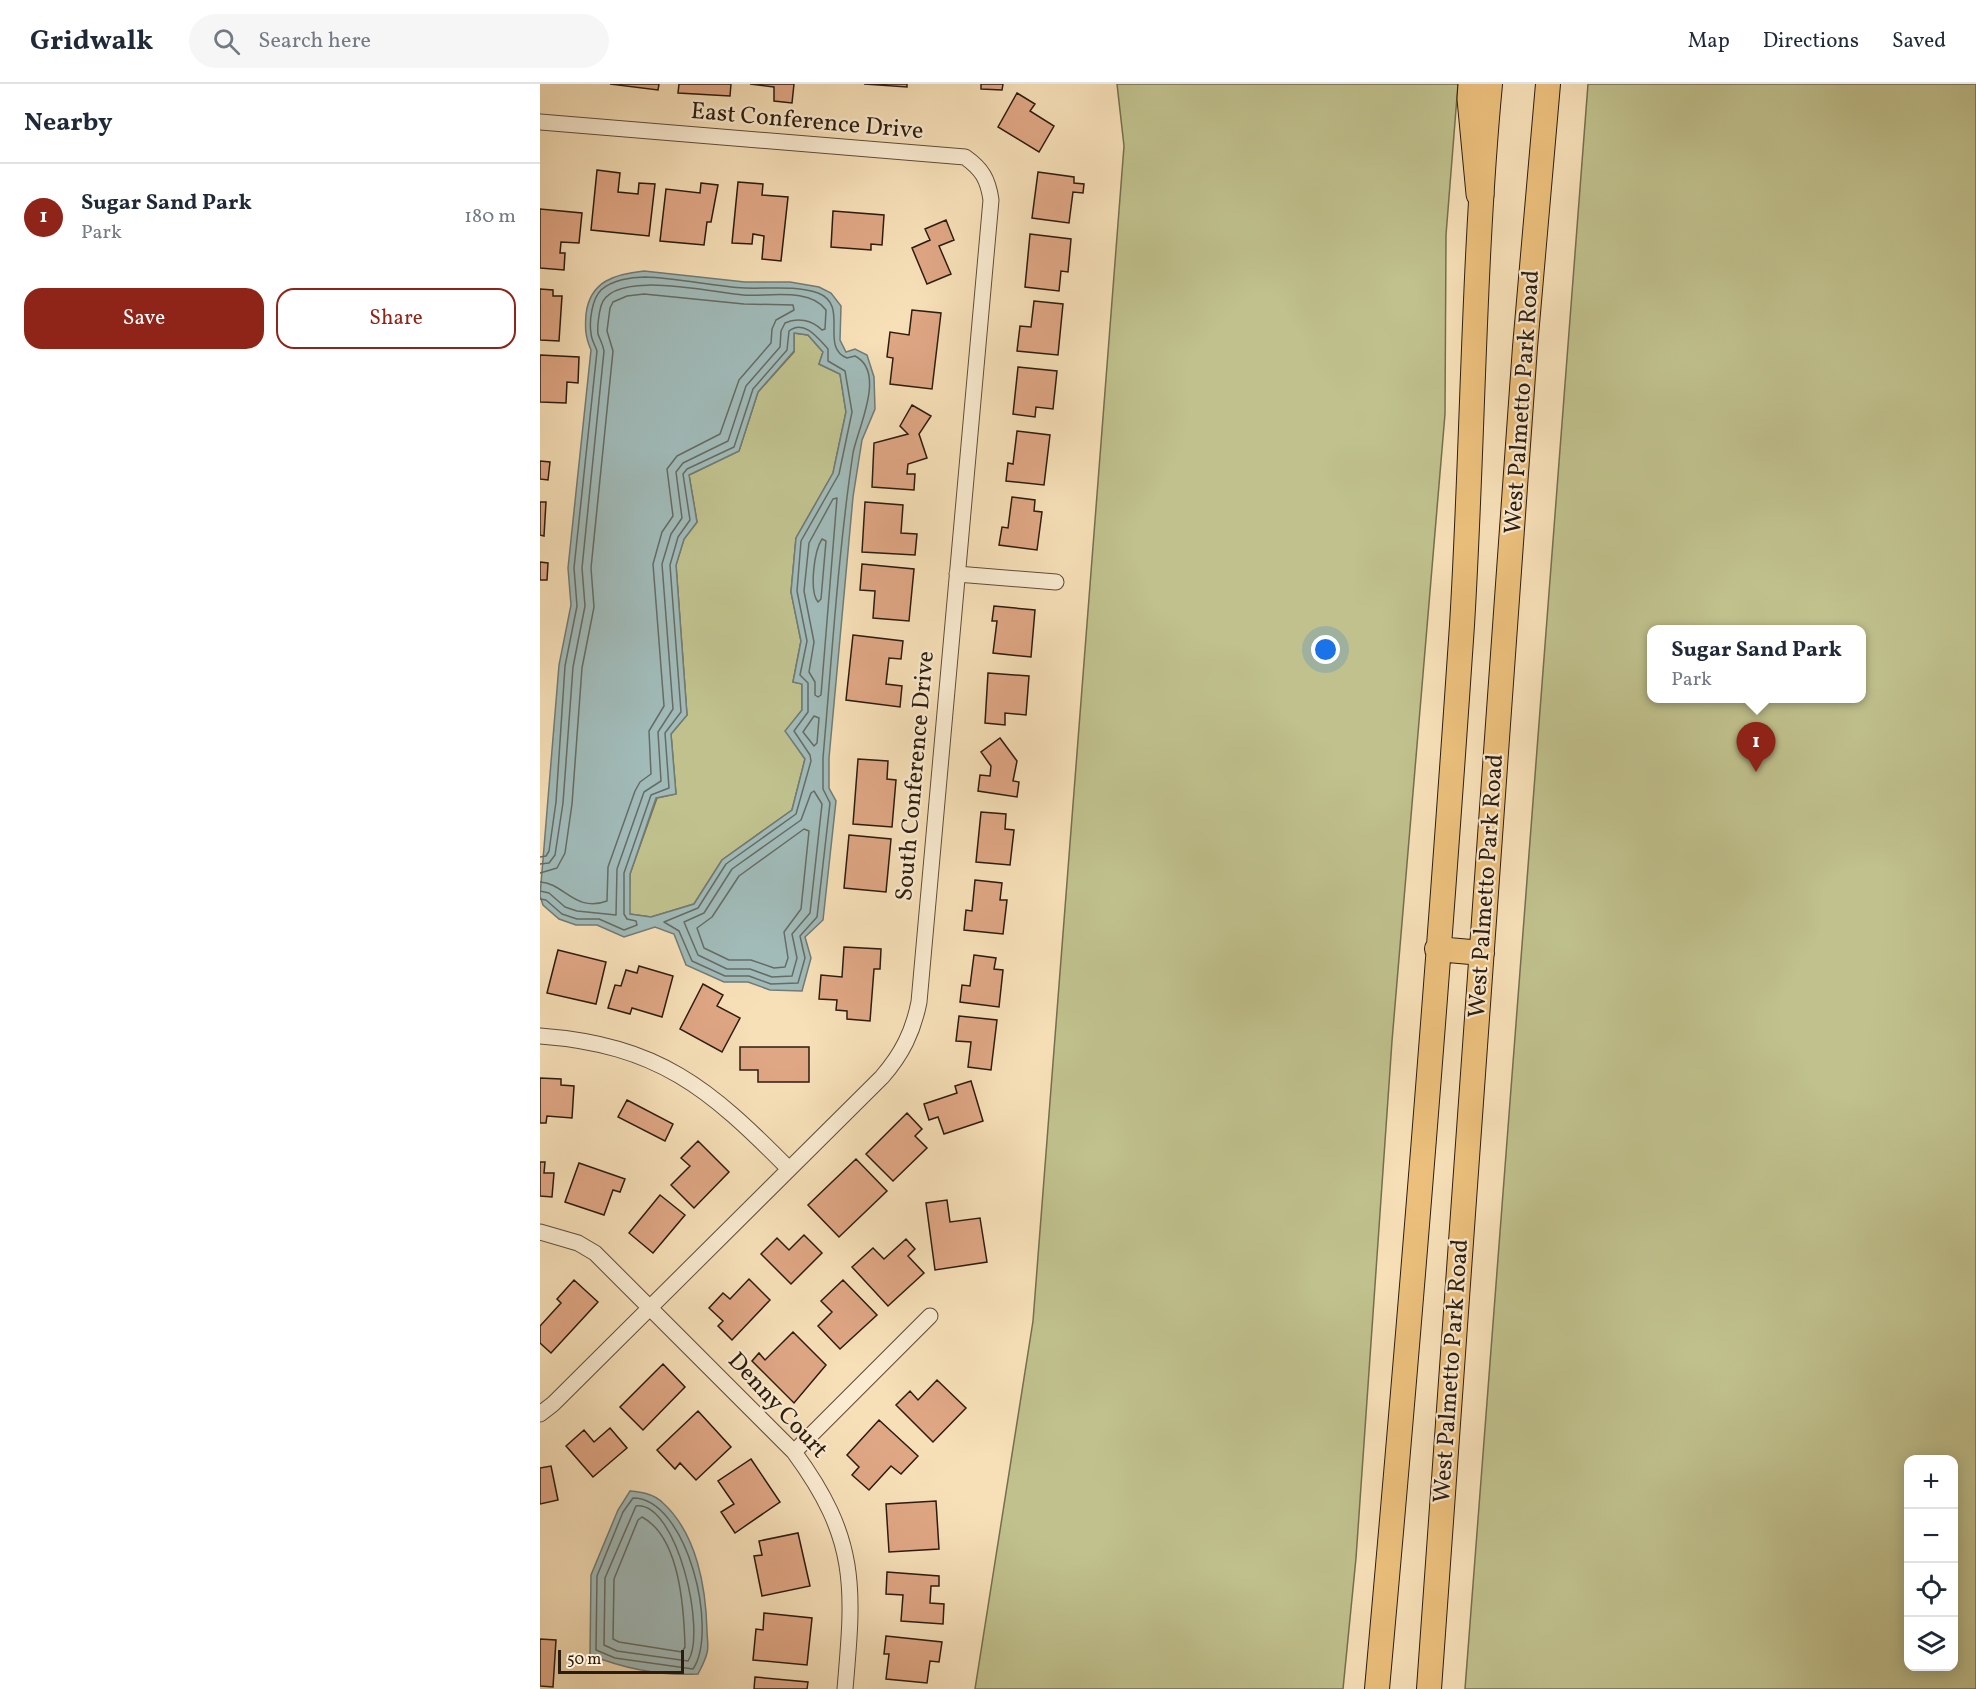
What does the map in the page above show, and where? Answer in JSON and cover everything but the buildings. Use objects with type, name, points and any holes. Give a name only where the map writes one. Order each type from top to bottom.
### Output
[{"type":"highway","points":[[1472,84],[1471,99],[1480,194]]},
{"type":"main road","name":"West Palmetto Park Road","points":[[1377,1689],[1462,622],[1480,194],[1490,84]]},
{"type":"main road","name":"West Palmetto Park Road","points":[[1429,1689],[1526,347],[1548,84]]},
{"type":"main road","points":[[1437,949],[1482,953]]},
{"type":"street","name":"East Conference Drive","points":[[540,123],[963,157]]},
{"type":"street","name":"South Conference Drive","points":[[540,1414],[893,1064],[903,1050],[915,1019],[991,200],[989,182],[980,168],[963,157]]},
{"type":"street","points":[[957,574],[1056,582]]},
{"type":"street","points":[[540,1036],[588,1042],[622,1050],[670,1070],[727,1108],[789,1169]]},
{"type":"street","name":"Denny Court","points":[[540,1232],[578,1243],[595,1253],[794,1452],[826,1499],[845,1553],[852,1610],[845,1689]]},
{"type":"street","points":[[794,1452],[930,1316]]},
{"type":"green space","points":[[1117,84],[1458,84],[1446,235],[1445,414],[1392,1041],[1356,1558],[1343,1689],[975,1689],[1033,1321],[1124,146]]},
{"type":"green space","points":[[1588,84],[1976,84],[1976,1689],[1465,1689]]},
{"type":"green space","points":[[794,333],[808,335],[823,352],[819,364],[840,374],[846,412],[833,473],[796,538],[791,592],[801,641],[793,682],[802,684],[802,710],[786,731],[805,759],[792,810],[722,860],[694,904],[651,917],[629,914],[630,874],[657,798],[676,794],[671,734],[687,715],[676,565],[684,539],[697,522],[689,475],[739,451],[758,392],[794,352]]},
{"type":"water","points":[[644,271],[745,282],[790,282],[819,287],[831,293],[841,306],[840,340],[846,352],[855,349],[867,355],[874,377],[875,409],[862,440],[853,497],[829,758],[829,788],[836,801],[823,920],[805,937],[811,958],[802,991],[770,990],[748,982],[724,982],[686,965],[674,934],[655,927],[624,937],[597,925],[576,925],[559,919],[543,905],[540,896],[559,665],[571,605],[568,568],[591,350],[586,332],[586,314],[593,294],[606,281],[623,274]],"holes":[[[794,333],[808,335],[823,352],[819,364],[840,374],[846,412],[833,473],[796,538],[791,592],[801,641],[793,682],[802,684],[802,710],[785,731],[805,759],[792,810],[722,860],[694,904],[651,917],[630,914],[630,874],[656,798],[676,794],[671,734],[687,715],[676,565],[684,539],[697,522],[689,475],[739,451],[758,392],[794,351]]]},
{"type":"water","points":[[630,1491],[648,1494],[663,1503],[675,1516],[692,1546],[702,1580],[708,1642],[708,1651],[698,1674],[671,1674],[643,1670],[590,1655],[591,1575],[618,1510]]},
{"type":"place","name":"Sugar Sand Park","points":[[1756,772]]}]
